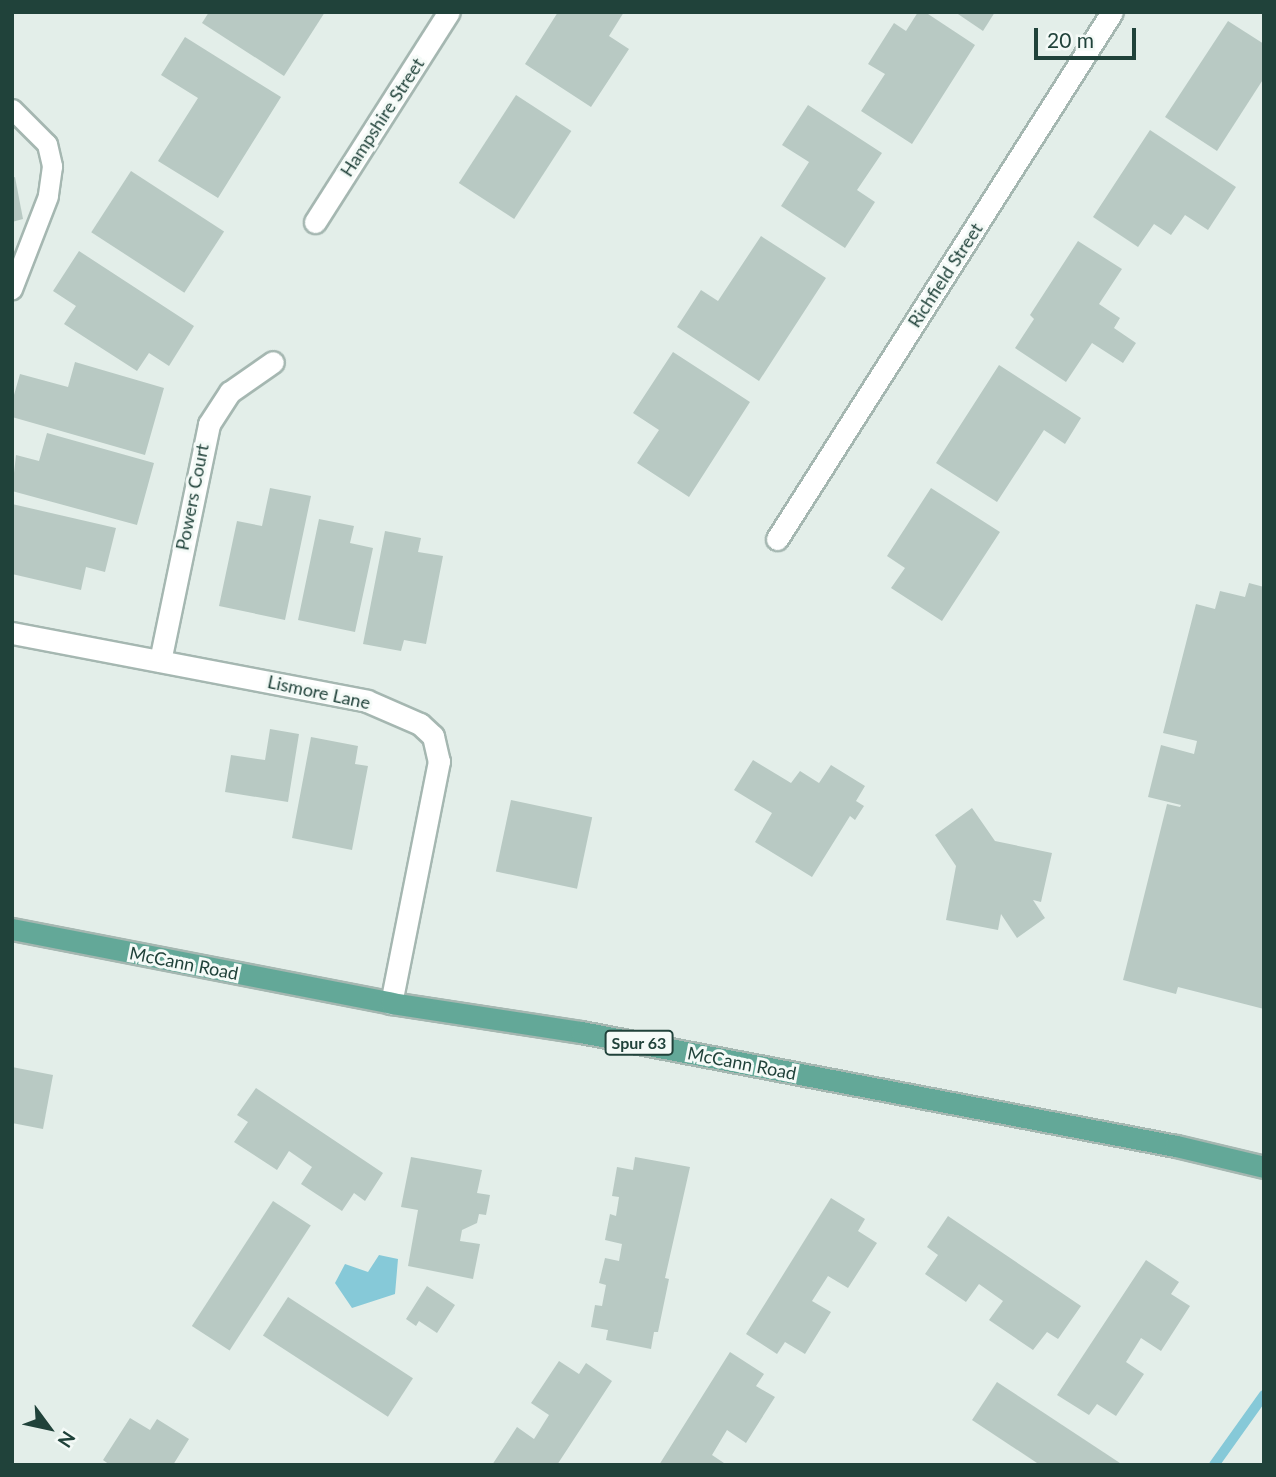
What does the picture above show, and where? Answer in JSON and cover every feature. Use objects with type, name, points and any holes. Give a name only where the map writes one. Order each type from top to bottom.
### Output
[{"type":"main road","name":"McCann Road","points":[[12,929],[391,1003],[581,1032],[1176,1146],[1264,1167]]},
{"type":"street","name":"Hampshire Street","points":[[315,222],[449,12]]},
{"type":"street","name":"Richfield Street","points":[[777,538],[1112,12]]},
{"type":"street","name":"Powers Court","points":[[160,661],[209,424],[230,392],[274,362]]},
{"type":"street","name":"Lismore Lane","points":[[12,632],[367,701],[406,716],[433,736],[439,761],[391,1003]]},
{"type":"lane","points":[[12,109],[47,144],[52,166],[48,196],[12,289]]},
{"type":"water","points":[[379,1255],[398,1259],[395,1294],[352,1308],[335,1283],[345,1264],[368,1272]]},
{"type":"building","points":[[209,12],[325,12],[284,76],[202,23]]},
{"type":"building","points":[[558,12],[624,12],[609,36],[629,49],[591,107],[525,64]]},
{"type":"building","points":[[918,12],[925,12],[975,45],[912,144],[861,111],[885,74],[868,64],[894,23],[906,31]]},
{"type":"building","points":[[955,12],[995,12],[983,31]]},
{"type":"building","points":[[1228,21],[1264,44],[1264,78],[1217,151],[1165,117]]},
{"type":"building","points":[[185,37],[281,97],[218,198],[158,161],[198,98],[161,75]]},
{"type":"building","points":[[516,95],[571,131],[514,219],[459,183]]},
{"type":"building","points":[[808,105],[882,153],[857,190],[875,202],[845,248],[781,206],[809,162],[782,145]]},
{"type":"building","points":[[1150,130],[1236,187],[1208,230],[1185,215],[1171,235],[1154,224],[1138,247],[1093,217]]},
{"type":"building","points":[[131,171],[224,231],[184,293],[91,232]]},
{"type":"building","points":[[15,177],[23,219],[12,222],[12,178]]},
{"type":"building","points":[[761,236],[826,278],[759,381],[677,327],[701,290],[718,301]]},
{"type":"building","points":[[1078,241],[1122,269],[1099,304],[1120,318],[1114,328],[1136,343],[1123,363],[1092,343],[1066,382],[1015,348],[1034,319],[1030,315]]},
{"type":"building","points":[[79,251],[194,326],[169,366],[149,353],[137,371],[64,324],[76,306],[53,291]]},
{"type":"building","points":[[673,352],[750,402],[689,497],[637,463],[659,430],[633,413]]},
{"type":"building","points":[[75,362],[164,388],[145,455],[12,417],[12,402],[20,374],[68,387]]},
{"type":"building","points":[[999,365],[1081,418],[1065,444],[1044,430],[997,502],[936,463]]},
{"type":"building","points":[[47,433],[154,463],[137,525],[12,491],[16,455],[39,461]]},
{"type":"building","points":[[270,488],[311,496],[285,620],[219,606],[237,521],[262,526]]},
{"type":"building","points":[[931,488],[1000,532],[942,621],[891,588],[905,568],[887,556]]},
{"type":"building","points":[[12,504],[116,528],[105,572],[86,567],[81,590],[12,574]]},
{"type":"building","points":[[319,519],[354,526],[350,543],[373,548],[355,632],[298,620]]},
{"type":"building","points":[[385,531],[421,538],[418,552],[443,556],[426,644],[404,640],[401,651],[363,644]]},
{"type":"building","points":[[1249,583],[1264,587],[1264,1009],[1178,987],[1176,994],[1123,980],[1167,804],[1181,805],[1148,797],[1161,745],[1194,754],[1197,741],[1163,733],[1196,604],[1215,609],[1220,591],[1245,597]]},
{"type":"building","points":[[270,729],[299,734],[288,802],[225,792],[231,755],[265,760]]},
{"type":"building","points":[[311,737],[358,746],[355,764],[368,766],[352,850],[292,838]]},
{"type":"building","points":[[753,760],[791,783],[800,771],[819,783],[831,765],[865,786],[856,801],[864,806],[855,820],[850,816],[812,877],[755,842],[772,813],[734,790]]},
{"type":"building","points":[[511,800],[592,817],[577,889],[496,871]]},
{"type":"building","points":[[972,808],[995,841],[1052,853],[1041,902],[1033,900],[1045,918],[1017,938],[1001,914],[998,930],[946,920],[956,866],[935,835]]},
{"type":"building","points":[[12,1067],[53,1075],[43,1129],[12,1123]]},
{"type":"building","points":[[256,1088],[383,1173],[365,1201],[354,1193],[342,1211],[301,1184],[312,1167],[289,1151],[277,1170],[234,1142],[248,1122],[237,1115]]},
{"type":"building","points":[[411,1157],[482,1170],[477,1193],[490,1195],[486,1215],[479,1214],[477,1223],[462,1230],[460,1241],[480,1244],[473,1279],[408,1266],[418,1210],[401,1207]]},
{"type":"building","points":[[635,1157],[690,1167],[665,1278],[669,1279],[658,1332],[654,1332],[651,1349],[606,1340],[608,1330],[591,1327],[595,1305],[602,1306],[606,1285],[599,1283],[605,1258],[619,1261],[622,1244],[605,1240],[610,1214],[616,1216],[619,1197],[612,1196],[617,1167],[633,1170]]},
{"type":"building","points":[[831,1198],[865,1219],[858,1231],[877,1243],[848,1288],[828,1276],[812,1301],[831,1312],[805,1354],[785,1342],[777,1354],[746,1334]]},
{"type":"building","points":[[273,1201],[311,1226],[230,1350],[192,1326]]},
{"type":"building","points":[[948,1216],[1081,1306],[1058,1339],[1047,1332],[1033,1350],[989,1320],[1003,1301],[979,1284],[966,1302],[925,1274],[938,1255],[927,1247]]},
{"type":"building","points":[[1146,1260],[1179,1282],[1171,1294],[1190,1306],[1161,1351],[1141,1338],[1126,1362],[1144,1374],[1116,1416],[1097,1404],[1089,1415],[1057,1395]]},
{"type":"building","points":[[427,1286],[455,1305],[437,1333],[419,1321],[416,1326],[406,1319]]},
{"type":"building","points":[[288,1297],[413,1378],[388,1417],[263,1336]]},
{"type":"building","points":[[730,1352],[764,1374],[756,1386],[775,1397],[746,1443],[727,1430],[712,1455],[727,1465],[659,1465]]},
{"type":"building","points":[[559,1361],[579,1374],[586,1363],[612,1381],[557,1465],[492,1465],[517,1427],[534,1439],[549,1415],[531,1403]]},
{"type":"building","points":[[997,1382],[1123,1465],[1040,1465],[972,1420]]},
{"type":"building","points":[[130,1418],[150,1430],[157,1419],[189,1439],[173,1465],[110,1465],[103,1460]]},
{"type":"waterway","points":[[1214,1465],[1264,1395]]}]
